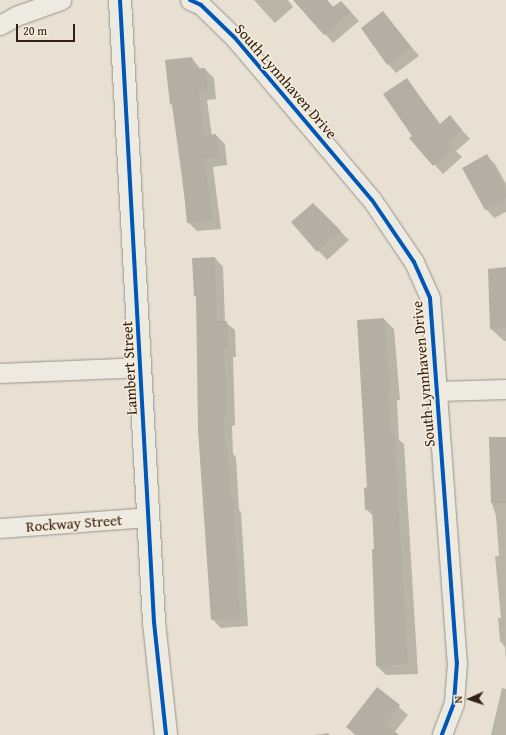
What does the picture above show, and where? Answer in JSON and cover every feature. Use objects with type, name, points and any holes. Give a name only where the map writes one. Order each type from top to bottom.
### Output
[{"type":"street","points":[[0,25],[16,16],[61,0]]},
{"type":"street","name":"Lambert Street","points":[[120,0],[154,622],[166,735]]},
{"type":"street","name":"South Lynnhaven Drive","points":[[190,0],[201,5],[235,38],[372,200],[414,262],[431,301],[457,662],[454,703],[442,735]]},
{"type":"street","points":[[0,373],[141,367]]},
{"type":"street","points":[[438,391],[506,389]]},
{"type":"street","name":"Rockway Street","points":[[0,528],[149,517]]},
{"type":"building","points":[[293,0],[327,0],[333,7],[341,1],[351,12],[324,35]]},
{"type":"building","points":[[383,11],[411,47],[387,65],[361,28]]},
{"type":"building","points":[[192,57],[194,69],[205,68],[208,90],[199,91],[204,136],[216,134],[219,157],[204,159],[213,220],[187,223],[181,162],[172,104],[170,105],[165,60]]},
{"type":"building","points":[[407,78],[439,125],[450,115],[462,130],[448,142],[454,148],[433,166],[409,138],[412,136],[383,94]]},
{"type":"building","points":[[487,154],[506,190],[506,198],[485,210],[462,168]]},
{"type":"building","points":[[313,203],[341,231],[317,252],[291,222]]},
{"type":"building","points":[[215,257],[217,321],[227,321],[228,349],[224,349],[227,417],[224,417],[225,447],[227,447],[231,502],[233,502],[240,618],[211,620],[198,430],[196,296],[194,296],[192,258]]},
{"type":"building","points":[[506,267],[506,328],[490,329],[488,269]]},
{"type":"building","points":[[384,318],[390,391],[388,391],[390,434],[394,433],[408,664],[376,666],[372,509],[365,510],[364,488],[367,487],[357,320]]},
{"type":"building","points":[[489,437],[506,437],[506,503],[491,503]]},
{"type":"building","points":[[377,687],[400,705],[385,724],[399,735],[356,735],[346,727]]},
{"type":"cycle path","points":[[120,0],[154,622],[166,735]]},
{"type":"cycle path","points":[[190,0],[201,5],[235,38],[372,200],[414,262],[430,298],[457,662],[454,703],[442,735]]}]
